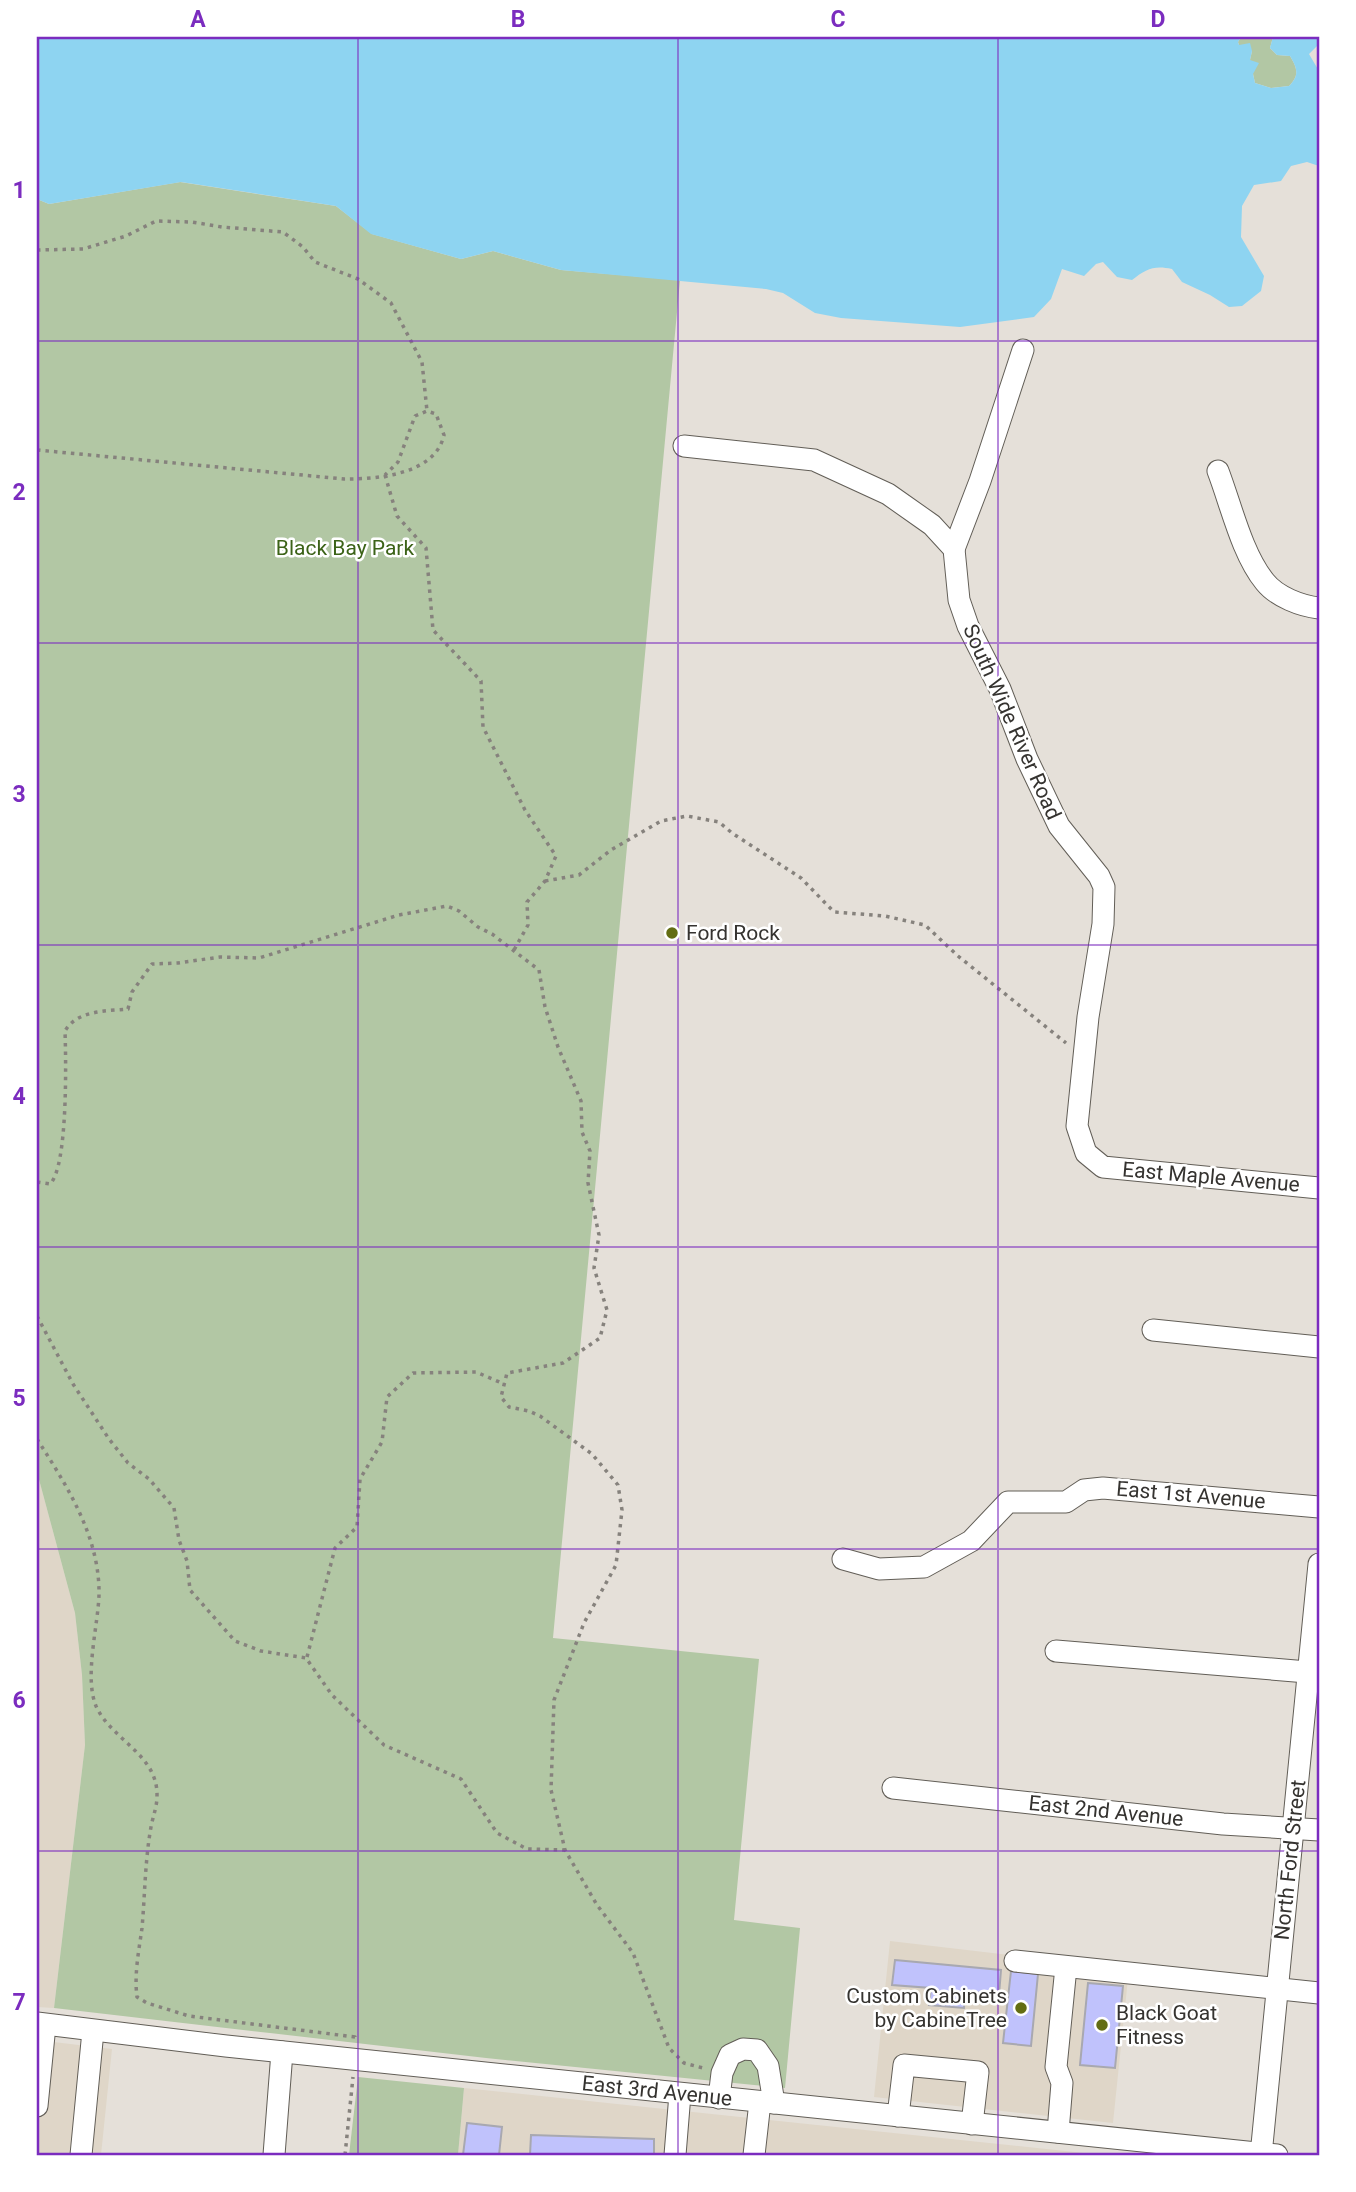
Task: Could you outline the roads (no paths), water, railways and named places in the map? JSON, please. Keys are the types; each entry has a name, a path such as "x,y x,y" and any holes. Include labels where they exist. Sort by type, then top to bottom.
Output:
{"street":[{"path":"684,446 814,460 888,495 932,525 954,549 980,481 1023,349"},
{"path":"1217,471 1251,560 1266,584 1284,597 1319,608"},
{"name":"South Wide River Road","path":"954,549 959,600 968,626 1000,688 1042,794 1059,826 1099,876 1104,887 1103,924 1077,1126 1086,1153 1103,1167"},
{"name":"East Maple Avenue","path":"1103,1167 1319,1188"},
{"path":"1153,1330 1319,1347"},
{"name":"East 1st Avenue","path":"843,1559 879,1569 924,1567 971,1541 1008,1502 1066,1502 1084,1490 1114,1488 1319,1507"},
{"name":"North Ford Street","path":"1267,2155 1278,1989 1313,1672 1319,1564"},
{"path":"1056,1651 1313,1672"},
{"name":"East 2nd Avenue","path":"893,1788 1223,1824 1319,1830"},
{"path":"1015,1961 1319,1993"},
{"path":"1058,2132 1062,2083 1056,2067 1066,1966"},
{"path":"37,2106 41,2024"},
{"name":"East 3rd Avenue","path":"41,2024 355,2060 1267,2155"},
{"path":"81,2155 93,2031"},
{"path":"719,2098 722,2073 730,2055 743,2049 757,2050 768,2066 767,2103 754,2155"},
{"path":"274,2155 282,2052"},
{"path":"898,2116 904,2065 978,2072 972,2124"},
{"path":"675,2155 680,2094"}],"water":[{"path":"37,37 1241,37 1239,45 1250,43 1250,60 1259,63 1253,74 1255,83 1271,88 1289,86 1296,71 1290,56 1277,55 1270,48 1273,37 1319,37 1319,44 1309,54 1319,71 1319,166 1307,162 1291,166 1281,181 1254,185 1242,206 1241,237 1264,276 1261,291 1242,306 1229,307 1182,282 1172,269 1150,269 1132,280 1117,277 1103,262 1096,264 1084,276 1062,269 1051,299 1034,317 960,327 841,318 815,313 783,293 766,289 561,270 493,251 461,259 371,234 336,206 181,182 49,204 37,199"}],"place":[{"name":"Ford Rock","path":"672,933"},
{"name":"Custom Cabinets by CabineTree","path":"1021,2008"},
{"name":"Black Goat Fitness","path":"1102,2025"}],"park label":[{"name":"Black Bay Park","path":"345,548"}]}
